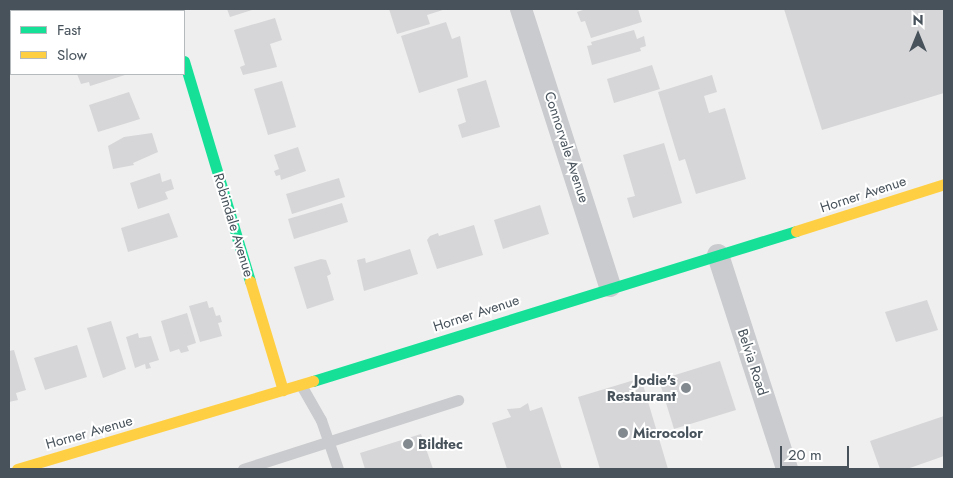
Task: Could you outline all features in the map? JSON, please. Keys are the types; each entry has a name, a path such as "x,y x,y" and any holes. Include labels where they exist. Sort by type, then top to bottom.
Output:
{"main road":[{"name":"Robindale Avenue","path":"185,64 283,390"},
{"name":"Horner Avenue","path":"21,469 301,385 610,286 718,255 944,184"}],"street":[{"name":"Connorvale Avenue","path":"522,9 610,286"},
{"name":"Belvia Road","path":"718,255 787,469"}],"lane":[{"path":"301,385 321,420 338,469"},
{"path":"243,469 458,400"}],"building":[{"path":"51,9 85,9 68,10"},
{"path":"227,9 255,9 230,17"},
{"path":"389,9 446,9 427,15 430,24 397,34"},
{"path":"586,9 638,9 642,22 591,38 585,21 581,22 577,12"},
{"path":"784,9 944,9 944,93 822,130"},
{"path":"275,18 282,40 270,44 277,67 243,75 240,67 245,65 234,30"},
{"path":"446,22 452,39 460,36 468,77 419,93 401,36"},
{"path":"634,30 637,39 644,36 646,46 640,48 641,51 592,65 587,46 592,45 591,42"},
{"path":"652,65 660,89 614,103 607,79"},
{"path":"77,75 125,75 90,86 89,82 81,84"},
{"path":"712,75 717,92 704,96 709,113 725,108 746,179 696,194 685,159 679,161 658,92"},
{"path":"486,80 500,127 462,138 458,125 466,122 457,89"},
{"path":"282,81 296,127 268,135 254,89"},
{"path":"129,92 140,119 98,132 89,105"},
{"path":"152,133 158,152 133,163 134,165 113,169 108,146 124,137"},
{"path":"664,143 682,203 633,218 627,198 635,196 623,155"},
{"path":"298,147 306,171 281,180 280,175 276,176 274,171 279,169 274,155"},
{"path":"160,173 162,182 171,179 174,189 165,192 168,199 138,209 130,183"},
{"path":"339,178 345,197 292,214 286,194"},
{"path":"342,203 348,222 294,239 288,219"},
{"path":"540,205 549,234 503,249 494,220"},
{"path":"169,213 178,237 128,252 121,228"},
{"path":"474,225 483,255 437,269 427,240 430,236 438,233 439,236"},
{"path":"410,249 418,274 364,291 357,260 365,258 366,263"},
{"path":"321,259 326,260 331,274 327,276 334,300 307,309 294,267"},
{"path":"927,300 938,330 896,342 885,312"},
{"path":"207,301 209,308 213,307 216,316 220,315 222,322 218,323 222,336 200,342 189,306"},
{"path":"187,313 196,343 187,346 189,351 181,353 179,349 170,352 161,321"},
{"path":"111,321 126,369 103,378 87,328"},
{"path":"138,333 139,338 151,336 159,360 149,363 151,368 146,369 145,364 135,368 126,337"},
{"path":"77,345 87,377 45,390 34,358"},
{"path":"14,350 26,390 16,393 18,400 9,402 9,351"},
{"path":"720,361 736,410 674,429 659,380"},
{"name":"Microcolor","path":"641,378 668,469 600,469 578,397"},
{"path":"528,403 530,411 542,407 562,469 507,469 492,423 511,417 507,409 520,408"},
{"path":"944,416 944,456 907,469 880,469 870,441"},
{"name":"Bildtec","path":"421,434 433,469 365,469 360,453"}],"traffic: fast":[{"path":"185,64 250,281"},
{"path":"313,381 796,231"}],"traffic: slow":[{"path":"796,231 944,184"},
{"path":"250,281 283,390"},
{"path":"17,469 313,381"}],"place":[{"name":"Jodie's Restaurant","path":"686,388"},
{"name":"Microcolor","path":"623,433"},
{"name":"Bildtec","path":"408,444"}]}
